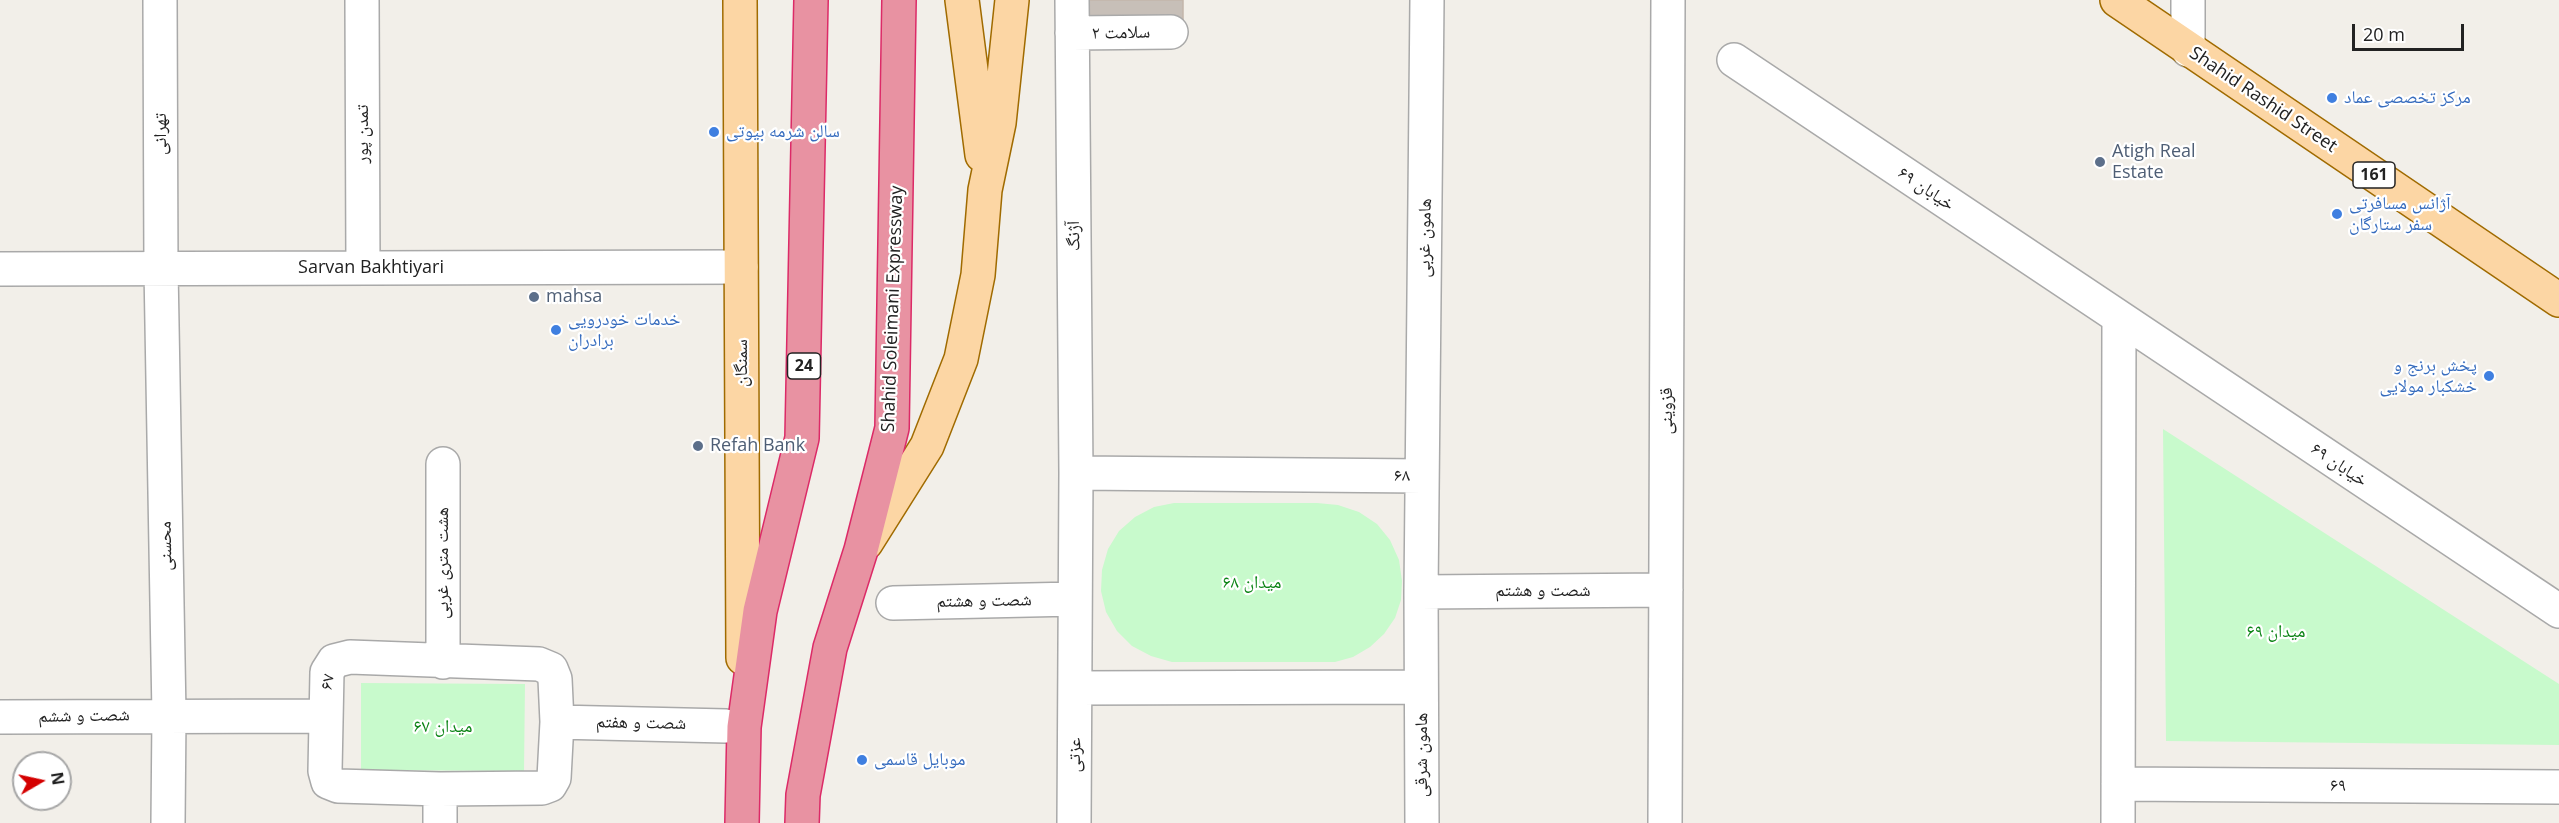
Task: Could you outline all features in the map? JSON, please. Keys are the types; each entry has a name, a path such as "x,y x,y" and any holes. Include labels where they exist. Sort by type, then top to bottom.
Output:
{"highway":[{"name":"24","path":"742,823 735,726 802,438 811,0"},
{"name":"Shahid Soleimani Expressway","path":"802,823 803,795 830,648 861,550 892,428 899,0"}],"main road":[{"name":"سمنگان","path":"735,726 741,267 740,0"},
{"path":"962,0 985,190"},
{"path":"861,550 927,446 961,359 978,275 985,190 999,123 1012,0"},
{"name":"Shahid Rashid Street","path":"2117,0 2559,300"}],"street":[{"name":"تهرانی","path":"160,0 161,269"},
{"name":"تمدن پور","path":"362,0 363,268"},
{"name":"آژنگ","path":"1072,0 1076,473"},
{"name":"هامون غربی","path":"1422,476 1427,0"},
{"name":"قزوینی","path":"1665,823 1668,0"},
{"path":"2188,0 2188,50"},
{"name":"سلامت ۲","path":"1072,33 1171,32"},
{"name":"خیابان ۶۹","path":"1734,60 2559,611"},
{"name":"Sarvan Bakhtiyari","path":"0,269 741,267"},
{"name":"محسنی","path":"161,269 169,715 168,823"},
{"path":"2118,318 2118,823"},
{"name":"هشت متری غربی","path":"442,662 443,464"},
{"name":"۶۸","path":"1076,473 1422,476 1421,687"},
{"path":"1076,473 1076,688 1421,687"},
{"name":"شصت و هشتم","path":"1421,592 1666,590"},
{"name":"شصت و هشتم","path":"893,603 1075,600"},
{"name":"۶۷","path":"350,657 442,662 539,664 551,669 555,679 557,722 554,778 550,785 542,788 440,789 338,786 328,782 325,771 327,672 334,661 350,657"},
{"name":"هامون شرقی","path":"1421,687 1422,823"},
{"name":"عزتی","path":"1074,823 1076,688"},
{"path":"169,715 325,716"},
{"name":"شصت و ششم","path":"0,717 169,715"},
{"name":"شصت و هفتم","path":"557,722 735,726"},
{"name":"۶۹","path":"2118,784 2559,787"},
{"path":"440,789 440,823"}],"green space":[{"name":"میدان ۶۹","path":"2163,429 2559,684 2559,745 2166,741"},
{"name":"میدان ۶۸","path":"1174,503 1317,503 1338,505 1359,512 1377,524 1390,540 1399,560 1402,581 1401,600 1395,618 1384,634 1370,647 1353,657 1335,662 1172,662 1151,656 1132,646 1117,631 1106,612 1101,591 1102,570 1108,549 1119,531 1135,517 1154,507"},
{"name":"میدان ۶۷","path":"361,683 525,684 524,771 361,770"}],"building":[{"path":"1086,0 1183,0 1183,26 1086,21"}],"place":[{"name":"مرکز تخصصی عماد","path":"2332,98"},
{"name":"سالن شرمه بیوتی","path":"714,132"},
{"name":"Atigh Real Estate","path":"2100,162"},
{"name":"آژانس مسافرتی سفر ستارگان","path":"2337,214"},
{"name":"mahsa","path":"534,297"},
{"name":"خدمات خودرویی برادران","path":"556,330"},
{"name":"پخش برنج و خشکبار مولایی","path":"2489,376"},
{"name":"Refah Bank","path":"698,446"},
{"name":"موبایل قاسمی","path":"862,760"}]}
